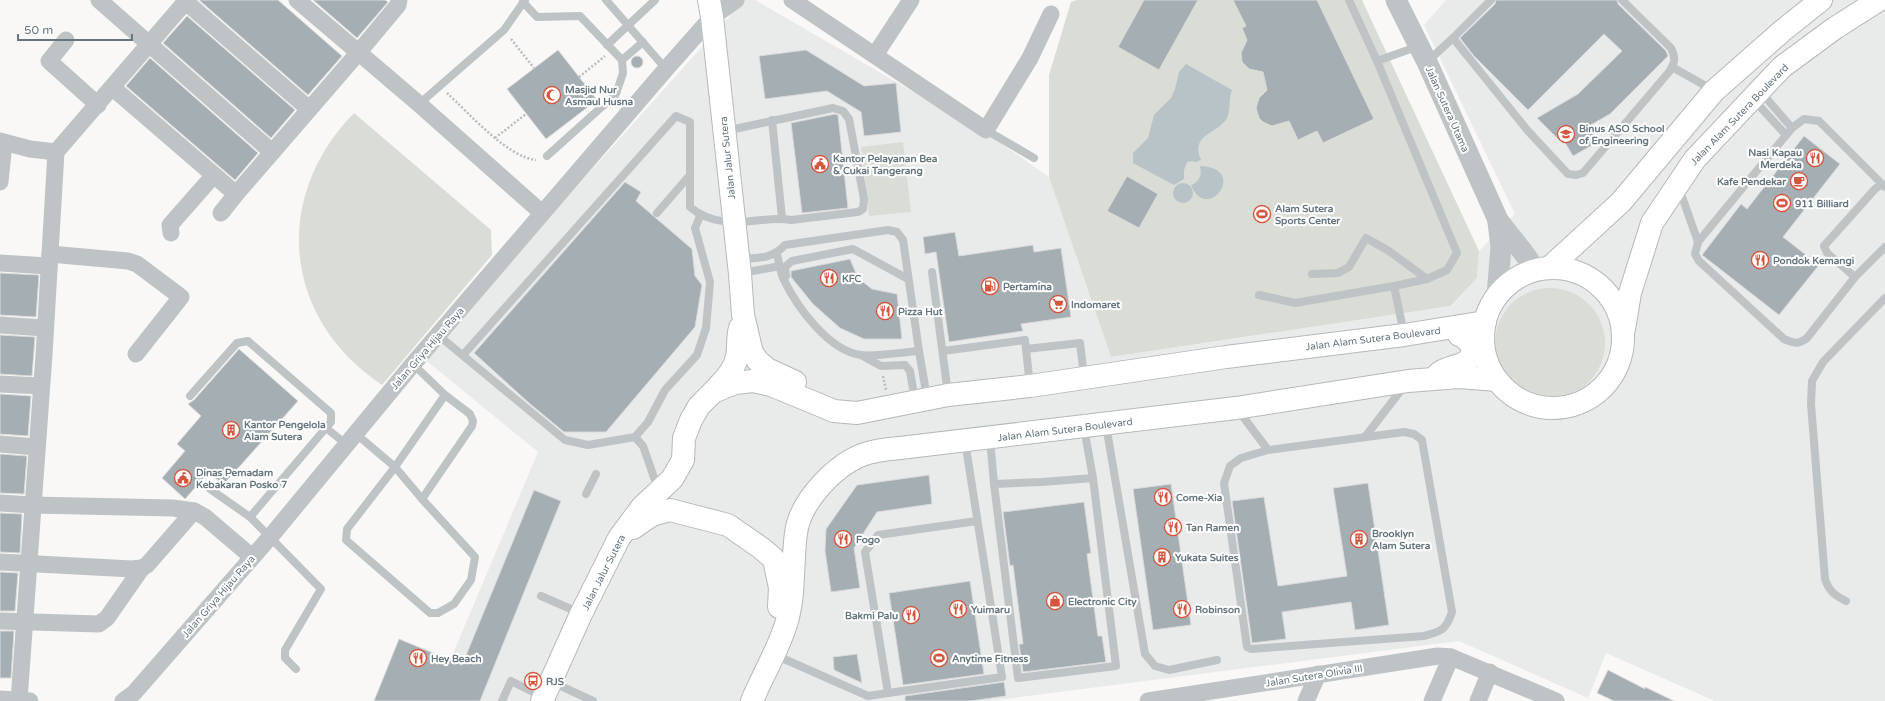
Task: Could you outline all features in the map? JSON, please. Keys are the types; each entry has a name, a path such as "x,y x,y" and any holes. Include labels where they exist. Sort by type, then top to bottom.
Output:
{"main road":[{"name":"Jalan Alam Sutera Boulevard","path":"1624,332 1630,293 1652,223 1695,159 1782,68 1835,28 1879,0"},
{"path":"1542,269 1571,270 1591,279 1607,293 1618,311 1624,332 1621,358 1609,381 1590,398 1566,407 1540,407 1516,398 1497,380 1484,352 1485,322 1490,308 1497,296 1514,280 1542,269 1621,202 1714,91 1811,5"},
{"name":"Jalan Jalur Sutera","path":"710,9 739,266 743,316 752,353 767,369 789,378 808,390 834,411"},
{"name":"Jalan Jalur Sutera","path":"545,693 581,614 619,538 642,507 672,479 683,460 684,438 691,420 699,406 733,369 737,356 738,336 743,316"},
{"name":"Jalan Alam Sutera Boulevard","path":"834,411 857,413 948,395 1030,386 1234,356 1404,335 1485,322"},
{"path":"1432,379 1443,370 1463,363 1469,359 1472,347 1470,341 1466,338 1436,330"},
{"name":"Jalan Alam Sutera Boulevard","path":"774,655 787,620 791,599 796,532 802,514 817,490 840,466 867,453 1236,408 1408,381 1459,377 1497,380"},
{"name":"Jalan Jalur Sutera","path":"713,392 735,383 753,381 771,385 834,411"},
{"path":"619,538 652,515 670,510 728,525 774,559 780,588 779,613 761,653 760,681"},
{"path":"752,701 760,681 774,655"}],"street":[{"path":"99,0 148,45 272,152"},
{"path":"297,0 419,104 542,213"},
{"path":"221,213 358,53 398,5 399,0"},
{"name":"Jalan Griya Hijau Raya","path":"123,701 134,693 271,536 413,364 666,69 710,9 736,0"},
{"path":"875,55 911,0"},
{"name":"Jalan Sutera Utama","path":"1396,0 1423,54 1498,220 1513,242 1542,269"},
{"path":"0,698 25,700 24,623 40,386 44,355 44,328 56,152 187,1 309,109"},
{"path":"794,1 986,130 1030,58 1051,14"},
{"path":"66,40 49,61 98,105"},
{"path":"113,88 236,194"},
{"path":"0,182 2,142 56,152"},
{"path":"171,233 170,225 214,175"},
{"name":"Jalan Sutera Utama","path":"1497,296 1501,247 1498,220"},
{"path":"0,263 49,260 128,262 137,264 181,297 136,354"},
{"path":"0,325 44,328"},
{"path":"0,384 40,386"},
{"path":"0,444 36,447"},
{"path":"0,503 173,508 194,511 205,517 252,557"},
{"path":"0,621 24,623 99,624 107,618 142,568 147,565 194,511"},
{"path":"0,562 132,569 142,568"},
{"name":"Jalan Sutera Olivia III","path":"1148,701 1176,699 1318,674 1438,656 1451,657"},
{"path":"1432,701 1451,657 1490,672 1556,701"},
{"path":"1478,701 1490,672"},
{"path":"1306,701 1318,674"}],"lane":[{"path":"606,0 666,69"},
{"path":"609,48 628,25 655,0"},
{"path":"1259,295 1295,303 1427,279 1447,270 1457,253 1377,61 1349,0"},
{"path":"1377,61 1423,54 1453,38 1491,0"},
{"path":"1453,38 1528,132 1568,174 1583,174 1672,67 1675,61 1675,55 1671,48 1622,0"},
{"path":"419,104 504,30 524,1 537,17 580,16 622,60 623,73 616,94 547,156"},
{"path":"622,60 643,42"},
{"path":"1672,67 1714,91"},
{"path":"1756,94 1792,128"},
{"path":"1756,94 1786,135"},
{"path":"463,355 676,116 690,122 690,207 700,216 734,223 782,218 791,220 858,212 864,207 864,199 849,119 843,111 833,108 724,131"},
{"path":"1855,277 1827,253 1824,246 1870,194 1883,185 1819,121 1804,119 1792,128 1698,242 1695,254 1699,261 1784,339 1793,343 1800,343 1807,338 1855,277 1885,247"},
{"path":"772,120 782,218"},
{"path":"986,130 1034,158"},
{"path":"657,213 690,176"},
{"path":"1677,184 1698,242"},
{"path":"438,335 565,440 588,445 635,437 648,422 665,390 697,355 706,328 710,282 695,228 700,216"},
{"path":"739,266 755,258 777,254 786,245 888,230 897,232 903,240 919,351 921,400"},
{"path":"1312,274 1338,273 1349,267 1366,238 1389,250 1427,279"},
{"path":"798,305 800,299 785,274 785,267 792,261 853,249 908,279"},
{"path":"777,254 784,279 798,305 814,326 849,352 861,355 881,366 905,366 910,371 921,400"},
{"path":"739,266 780,266"},
{"path":"932,272 939,298 943,323 943,351 948,395"},
{"path":"1394,286 1404,335"},
{"path":"1846,601 1835,596 1828,589 1825,579 1811,404 1812,381 1823,362 1885,298"},
{"path":"943,351 1025,340 1030,386"},
{"path":"190,396 237,343 248,341 331,413 331,422 250,517"},
{"path":"1026,349 1080,343 1084,378"},
{"path":"861,355 919,351"},
{"path":"413,364 445,394 470,414 473,421 472,426 422,499"},
{"path":"1365,437 1408,381"},
{"path":"326,428 350,439 396,467 422,499 475,557 471,580 454,604 438,613 430,613 346,540 347,529 396,467 445,394"},
{"path":"1236,408 1268,450"},
{"path":"1106,424 1145,654 1154,666 1169,670 1217,660"},
{"path":"990,438 994,484 1018,678 1116,666 1093,478 1084,427"},
{"path":"1404,432 1414,434 1422,440 1452,612 1448,626 1438,632 1424,636 1251,650 1247,646 1224,483 1230,466 1241,458 1268,450 1404,432"},
{"path":"635,437 642,446 659,492"},
{"path":"774,655 868,696 1002,677 965,440"},
{"path":"586,494 596,474"},
{"path":"994,484 1093,478"},
{"path":"210,489 250,517 271,536 321,589 285,650 285,658 296,669"},
{"path":"888,693 865,552 878,535 977,521"},
{"path":"542,596 581,614"},
{"path":"502,701 511,681 545,693 593,701"}],"path":[{"path":"504,30 534,68"},
{"path":"579,77 609,48"},
{"path":"440,86 495,138 515,153 528,159 537,160 547,156"},
{"path":"495,138 526,114"},
{"path":"881,366 889,406"}],"shaded area":[{"path":"744,0 755,0 998,141 1049,177 1111,357 1452,306 1477,278 1479,251 1515,214 1424,25 1446,0 1885,0 1885,701 1715,701 1606,653 1588,698 1459,641 989,701 433,701 538,452 423,358"},
{"name":"Alam Sutera Sports Center","path":"1077,0 1362,0 1479,251 1477,278 1451,306 1111,357 1049,177 1049,75 1071,2"},
{"path":"1186,64 1232,90 1227,118 1223,124 1202,139 1199,144 1201,160 1196,162 1187,162 1184,170 1184,179 1174,185 1133,163 1133,153 1148,138 1154,115 1171,98 1179,72"},
{"path":"354,113 491,230 492,255 382,385 349,358 324,327 308,292 300,256 300,219 309,182 327,146"},
{"path":"903,142 911,212 869,216 861,147"},
{"path":"1200,166 1215,169 1222,175 1223,183 1220,191 1214,197 1206,199 1198,196 1191,185 1194,184 1200,177"},
{"path":"1183,183 1190,186 1193,193 1190,200 1183,203 1176,200 1173,193 1176,186"},
{"path":"1550,288 1571,292 1581,297 1589,304 1596,312 1601,322 1605,343 1601,364 1596,374 1589,382 1581,389 1571,394 1550,398 1529,394 1519,389 1511,382 1504,374 1499,364 1495,343 1499,322 1504,312 1511,304 1519,297 1529,292"}],"building":[{"path":"199,0 278,0 342,56 308,95"},
{"path":"313,0 385,0 388,2 357,38"},
{"path":"1144,0 1198,0 1159,70 1118,47"},
{"path":"1233,0 1317,0 1374,119 1323,143 1317,131 1298,140 1289,121 1272,126 1263,122 1259,118 1256,108 1259,98 1267,90 1263,72 1249,69 1242,62 1241,53 1247,40 1242,28 1246,26"},
{"path":"1496,0 1617,0 1618,4 1666,51 1668,56 1610,114 1589,126 1598,142 1573,156 1561,136 1558,139 1537,118 1578,94 1622,51 1604,34 1528,110 1474,56 1460,38 1495,4"},
{"path":"187,16 295,110 271,138 163,43"},
{"name":"Masjid Nur Asmaul Husna","path":"558,50 597,100 546,139 507,89"},
{"path":"806,50 864,86 896,83 901,132 864,136 861,112 827,91 765,99 759,56"},
{"path":"635,56 639,56 643,62 639,68 635,68 631,64 631,60"},
{"path":"150,58 258,153 235,180 126,86"},
{"name":"Kantor Pelayanan Bea & Cukai Tangerang","path":"835,114 838,115 848,208 802,213 791,123"},
{"path":"1804,136 1840,164 1783,237 1819,265 1779,315 1702,255 1741,204 1747,209"},
{"path":"1127,176 1158,194 1139,228 1107,211"},
{"path":"625,182 641,192 636,201 692,249 695,276 702,285 695,327 606,432 564,432 529,403 474,353"},
{"name":"Pertamina","path":"955,232 959,256 1033,245 1034,252 1061,248 1071,317 1021,324 1023,331 949,342 936,252 925,254 923,237"},
{"path":"850,259 858,278 872,289 897,294 902,339 864,339 840,328 813,304 791,277 791,271"},
{"path":"0,273 39,275 36,317 0,315"},
{"path":"0,335 35,337 32,376 0,374"},
{"name":"Kantor Pengelola Alam Sutera","path":"239,349 298,401 223,485 209,472 185,499 162,478 185,451 177,444 201,416 188,404 194,400"},
{"path":"0,394 31,396 28,436 0,434"},
{"path":"0,454 27,456 24,494 0,493"},
{"name":"Fogo","path":"929,475 932,504 877,512 854,548 860,588 831,592 825,551 826,529 857,485"},
{"name":"Brooklyn Alam Sutera","path":"1368,483 1389,625 1355,630 1351,602 1282,612 1286,639 1252,643 1232,501 1264,497 1278,586 1347,576 1333,488"},
{"name":"Yukata Suites","path":"1171,484 1191,625 1153,630 1133,489"},
{"path":"534,490 561,501 480,701 374,701 399,639 462,665"},
{"name":"Electronic City","path":"1084,502 1091,553 1087,554 1098,636 1102,636 1106,662 1023,672 1019,644 1023,644 1013,565 1010,566 1003,512"},
{"path":"0,513 22,514 20,553 0,552"},
{"path":"0,572 18,573 15,611 0,611"},
{"path":"970,581 984,674 903,685 889,593"},
{"path":"0,631 14,631 11,678 0,678"},
{"path":"857,654 862,683 834,670 833,657"},
{"path":"1608,670 1645,689 1645,687 1674,701 1614,701 1597,693"},
{"path":"1004,682 1006,696 970,701 905,701 905,696"}],"place":[{"name":"Masjid Nur Asmaul Husna","path":"552,95"},
{"name":"Binus ASO School of Engineering","path":"1566,134"},
{"name":"Nasi Kapau Merdeka","path":"1815,158"},
{"name":"Kantor Pelayanan Bea & Cukai Tangerang","path":"820,164"},
{"name":"Kafe Pendekar","path":"1799,181"},
{"name":"911 Billiard","path":"1782,203"},
{"name":"Alam Sutera Sports Center","path":"1262,214"},
{"name":"Pondok Kemangi","path":"1760,260"},
{"name":"KFC","path":"829,278"},
{"name":"Pertamina","path":"990,286"},
{"name":"Indomaret","path":"1058,304"},
{"name":"Pizza Hut","path":"885,311"},
{"name":"Kantor Pengelola Alam Sutera","path":"231,430"},
{"name":"Dinas Pemadam Kebakaran Posko 7","path":"183,478"},
{"name":"Come-Xia","path":"1163,497"},
{"name":"Tan Ramen","path":"1173,527"},
{"name":"Fogo","path":"843,539"},
{"name":"Brooklyn Alam Sutera","path":"1359,539"},
{"name":"Yukata Suites","path":"1162,557"},
{"name":"Electronic City","path":"1055,601"},
{"name":"Yuimaru","path":"958,609"},
{"name":"Robinson","path":"1182,609"},
{"name":"Bakmi Palu","path":"911,615"},
{"name":"Hey Beach","path":"418,658"},
{"name":"Anytime Fitness","path":"939,658"},
{"name":"RJS","path":"533,681"}]}
